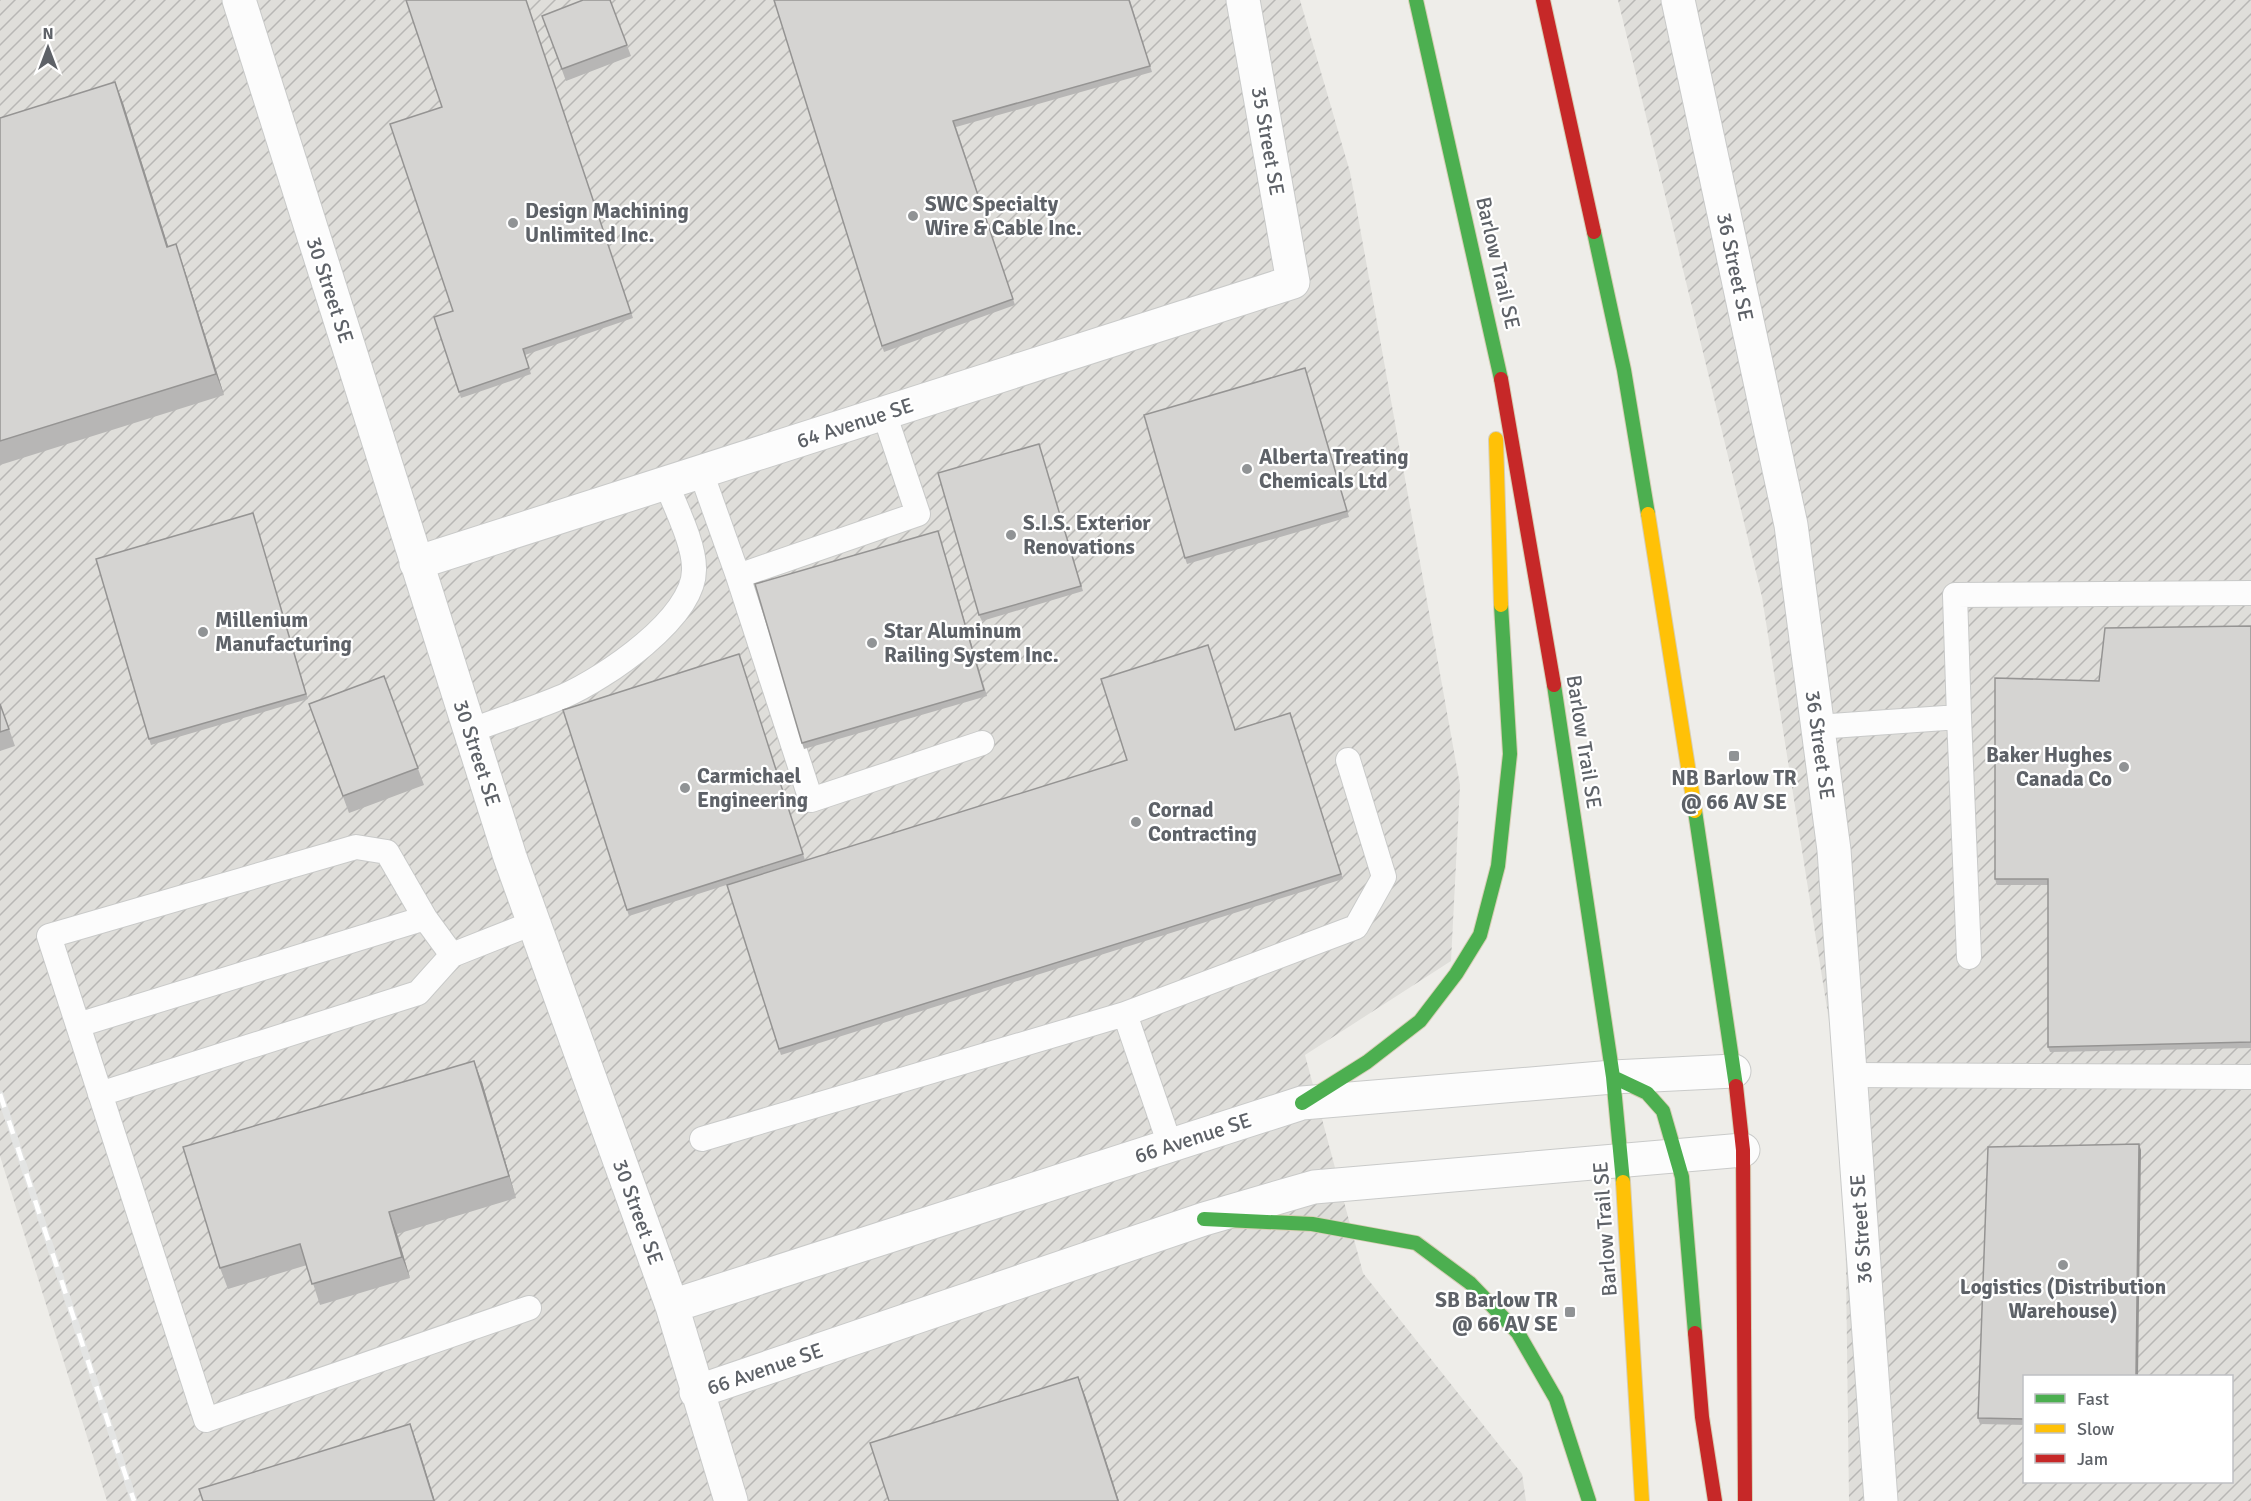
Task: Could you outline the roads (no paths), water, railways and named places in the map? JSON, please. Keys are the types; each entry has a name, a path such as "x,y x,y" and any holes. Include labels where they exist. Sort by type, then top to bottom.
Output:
{"main road":[{"name":"Barlow Trail SE","path":"1416,0 1494,338 1553,679 1613,1077 1622,1160 1642,1501"},
{"path":"1543,0 1626,382 1684,733 1734,1071 1743,1150 1745,1501"},
{"path":"1302,1103 1367,1062 1420,1021 1456,974 1480,935 1498,866 1510,754 1497,545 1494,338"},
{"path":"1613,1077 1647,1093 1663,1111 1682,1177 1702,1417 1715,1501"},
{"path":"1204,1219 1312,1224 1416,1244 1425,1250 1470,1283 1518,1333 1556,1399 1589,1501"}],"street":[{"name":"30 Street SE","path":"239,0 470,731 533,923 672,1306 696,1392 731,1501"},
{"name":"35 Street SE","path":"1243,0 1293,282"},
{"name":"36 Street SE","path":"1678,0 1791,525 1834,850 1881,1501"},
{"name":"64 Avenue SE","path":"416,562 1293,282"},
{"name":"66 Avenue SE","path":"672,1306 1302,1103 1613,1077 1734,1071"},
{"name":"66 Avenue SE","path":"696,1392 1204,1219 1314,1187 1743,1150"}],"lane":[{"path":"738,576 918,514 884,413"},
{"path":"701,472 738,576 811,800 982,743"},
{"path":"470,731 566,695 599,676 652,637 675,613 692,586 694,568 666,483"},
{"path":"1969,957 1955,595 2251,593"},
{"path":"1817,727 1959,717"},
{"path":"702,1139 1125,1014 1356,927 1384,877 1348,760"},
{"path":"452,955 425,918 387,852 356,847 49,936 206,1420 529,1308"},
{"path":"78,1025 425,918"},
{"path":"100,1094 418,993 452,955 533,923"},
{"path":"1125,1014 1170,1145"},
{"path":"1850,1075 2251,1077"}],"railway":[{"path":"0,1094 134,1501"}],"place":[{"name":"SWC Specialty Wire & Cable Inc.","path":"913,216"},
{"name":"Design Machining Unlimited Inc.","path":"513,223"},
{"name":"Alberta Treating Chemicals Ltd","path":"1247,469"},
{"name":"S.I.S. Exterior Renovations","path":"1011,535"},
{"name":"Millenium Manufacturing","path":"203,632"},
{"name":"Star Aluminum Railing System Inc.","path":"872,643"},
{"name":"NB Barlow TR @ 66 AV SE","path":"1734,756"},
{"name":"Baker Hughes Canada Co","path":"2124,767"},
{"name":"Carmichael Engineering","path":"685,788"},
{"name":"Cornad Contracting","path":"1136,822"},
{"name":"Logistics (Distribution Warehouse)","path":"2063,1265"},
{"name":"SB Barlow TR @ 66 AV SE","path":"1570,1312"}]}
